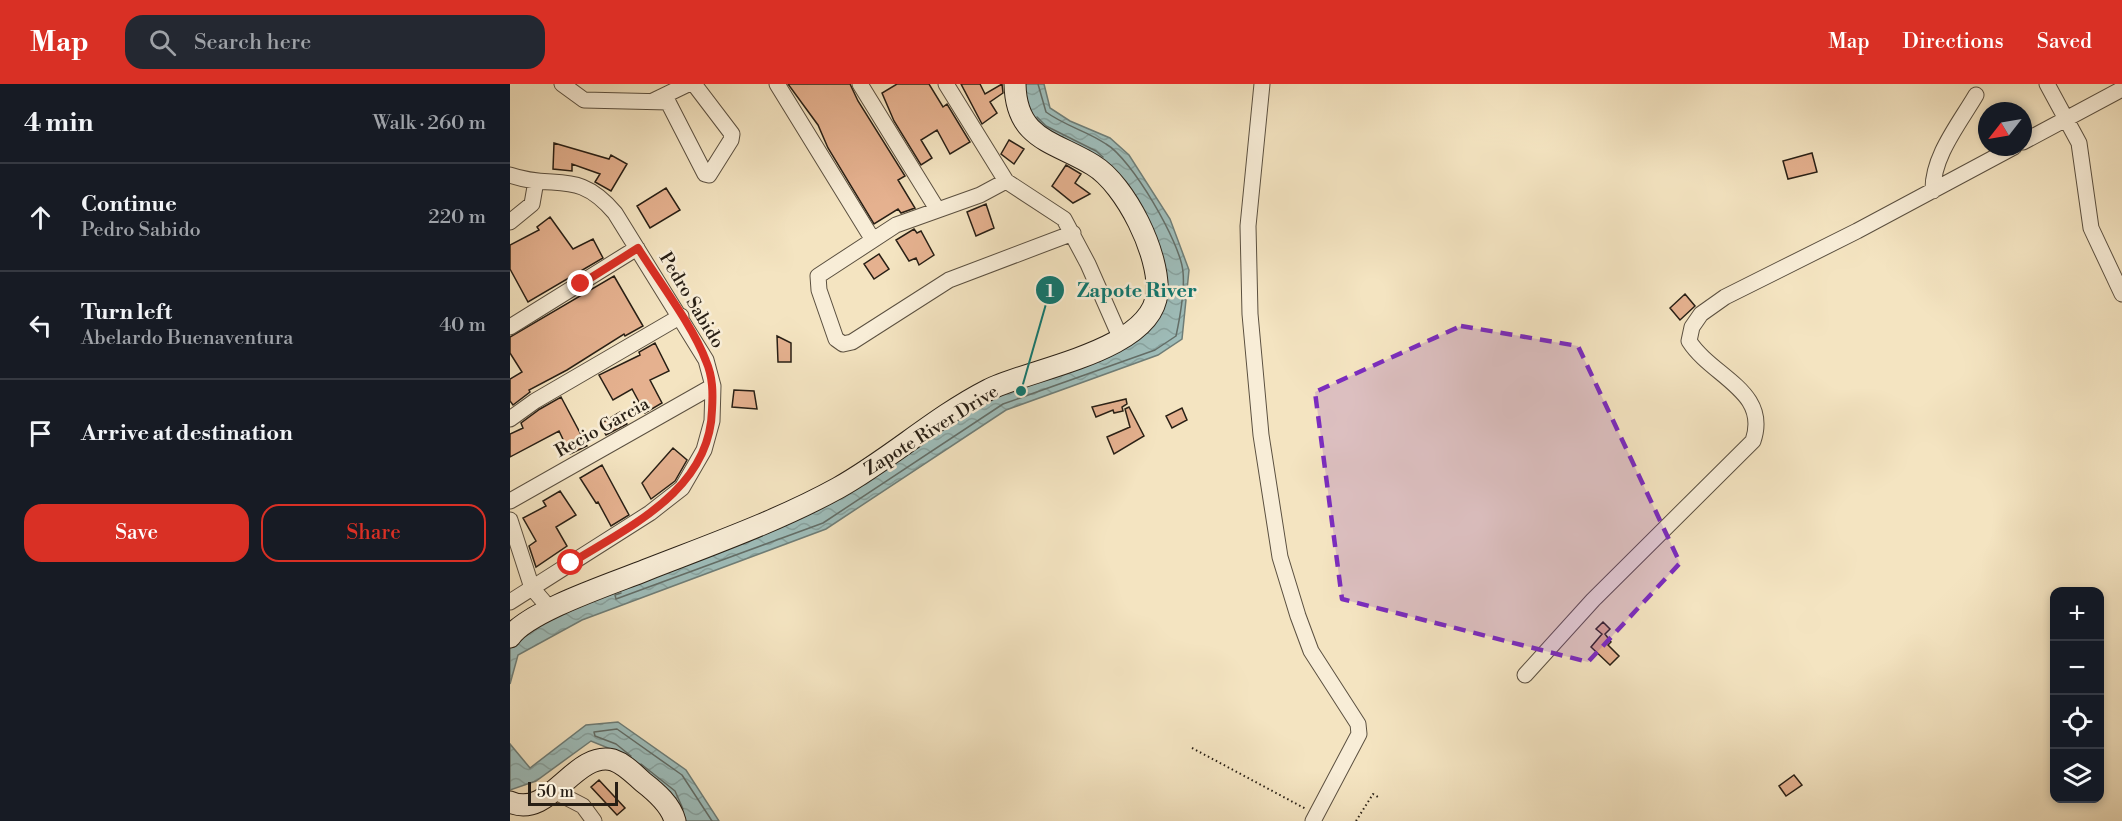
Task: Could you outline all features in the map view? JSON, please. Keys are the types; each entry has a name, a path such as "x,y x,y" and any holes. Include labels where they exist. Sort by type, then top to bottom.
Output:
{"main road":[{"name":"Zapote River Drive","path":"510,637 522,624 550,610 728,538 820,497 871,469 989,390 1121,339 1140,326 1154,308 1158,283 1155,261 1140,227 1112,181 1094,166 1045,141 1024,123 1018,110 1015,84"},
{"path":"512,807 529,804 554,791 591,764 612,760 622,765 650,788 672,811 675,821"}],"street":[{"path":"561,84 584,100 653,101 671,104 707,175 732,136 694,84"},
{"path":"653,101 688,84"},
{"path":"777,84 873,240"},
{"path":"860,84 937,209"},
{"path":"946,84 1006,181 1050,207 1064,219 1073,233 1121,339"},
{"path":"1262,84 1256,164 1248,226 1250,314 1265,457 1280,557 1298,616 1311,651 1358,724 1359,734 1315,818"},
{"path":"2047,84 2079,143 2091,228 2122,294"},
{"path":"2032,137 2122,89"},
{"path":"1933,191 1933,176 1940,159 1976,95"},
{"path":"1525,675 1593,600 1753,441 1758,426 1756,410 1745,394 1696,353 1689,341 1692,327 1701,314 1725,297 1997,156"},
{"name":"Pedro Sabido","path":"510,175 536,181 582,185 602,197 681,316 706,360 713,386 712,421 704,450 682,488 650,513 510,602"},
{"path":"510,222 532,204 536,181"},
{"path":"1006,181 980,195 896,225 818,276 819,290 831,329 843,344 863,336 949,280 1073,233"},
{"path":"510,327 638,248"},
{"path":"510,419 535,401 681,316"},
{"name":"Recio Garcia","path":"510,501 713,386"},
{"path":"510,520 532,588 550,610"},
{"path":"554,791 583,806 594,821"}],"path":[{"path":"1192,748 1315,818"},
{"path":"1356,821 1373,794 1378,797"}],"highlighted area":[{"path":"1461,326 1578,346 1680,563 1588,662 1342,599 1315,392"}],"water":[{"path":"1019,84 1044,84 1050,108 1070,121 1110,138 1129,155 1170,219 1189,270 1182,339 1158,355 1006,410 826,529 582,620 518,655 510,684 510,645 519,633 811,506 949,417 1126,342 1158,275 1122,190 1042,131 1021,109"},
{"path":"618,722 686,770 719,821 682,821 613,750 591,741 536,781 510,790 510,744 530,768 586,725"}],"building":[{"path":"788,84 850,84 858,101 905,176 898,180 915,208 901,213 898,209 874,224 828,148 818,125"},
{"path":"897,84 929,84 943,107 947,104 970,142 950,154 937,130 921,140 932,158 921,165 894,121 882,93"},
{"path":"961,84 980,84 985,94 1002,84 1003,93 990,102 997,113 982,124"},
{"path":"1009,140 1024,149 1014,164 1001,154"},
{"path":"554,143 609,159 611,155 627,164 611,191 595,182 600,174 572,164 572,171 553,169"},
{"path":"1812,153 1817,172 1788,179 1783,161"},
{"path":"1066,165 1081,174 1075,183 1090,194 1073,203 1052,186"},
{"path":"666,188 680,210 650,228 637,206"},
{"path":"986,204 994,228 976,236 967,212"},
{"path":"550,217 573,249 593,239 603,258 528,302 510,269 510,245 539,230 537,227"},
{"path":"914,229 917,233 921,231 934,255 919,265 916,258 909,261 896,240"},
{"path":"879,254 889,269 874,279 864,264"},
{"path":"614,276 643,326 625,336 624,334 567,370 529,390 530,392 513,405 510,401 510,379 522,372 510,353 510,337"},
{"path":"1685,294 1695,306 1680,320 1670,308"},
{"path":"777,336 791,343 791,362 778,362"},
{"path":"655,343 669,371 650,380 662,403 645,413 632,389 613,400 599,375 640,355 639,352"},
{"path":"734,390 754,391 757,409 732,407"},
{"path":"561,397 587,446 570,454 559,431 510,457 510,434 523,428 521,423"},
{"path":"1126,399 1127,404 1122,407 1123,411 1114,413 1113,410 1096,417 1092,407"},
{"path":"1129,407 1144,436 1114,454 1107,437 1130,427 1125,409"},
{"path":"1182,408 1187,420 1172,428 1166,416"},
{"path":"620,412 627,424 606,435 600,424"},
{"path":"673,448 687,460 675,481 651,499 642,483"},
{"path":"602,465 629,515 611,526 598,502 596,503 580,478"},
{"path":"560,491 576,515 556,527 567,546 536,567 529,546 536,541 523,518 546,506 543,501"},
{"path":"1603,622 1610,629 1605,634 1611,642 1608,645 1619,656 1610,665 1591,647 1602,634 1596,629"},
{"path":"1794,775 1802,785 1786,796 1779,786"},
{"path":"599,780 625,808 617,815 591,787"}],"place":[{"name":"Zapote River","path":"1021,391"}],"route":[{"path":"571,563 650,513 682,488 704,450 712,421 713,386 706,360 638,248 581,284"}]}
